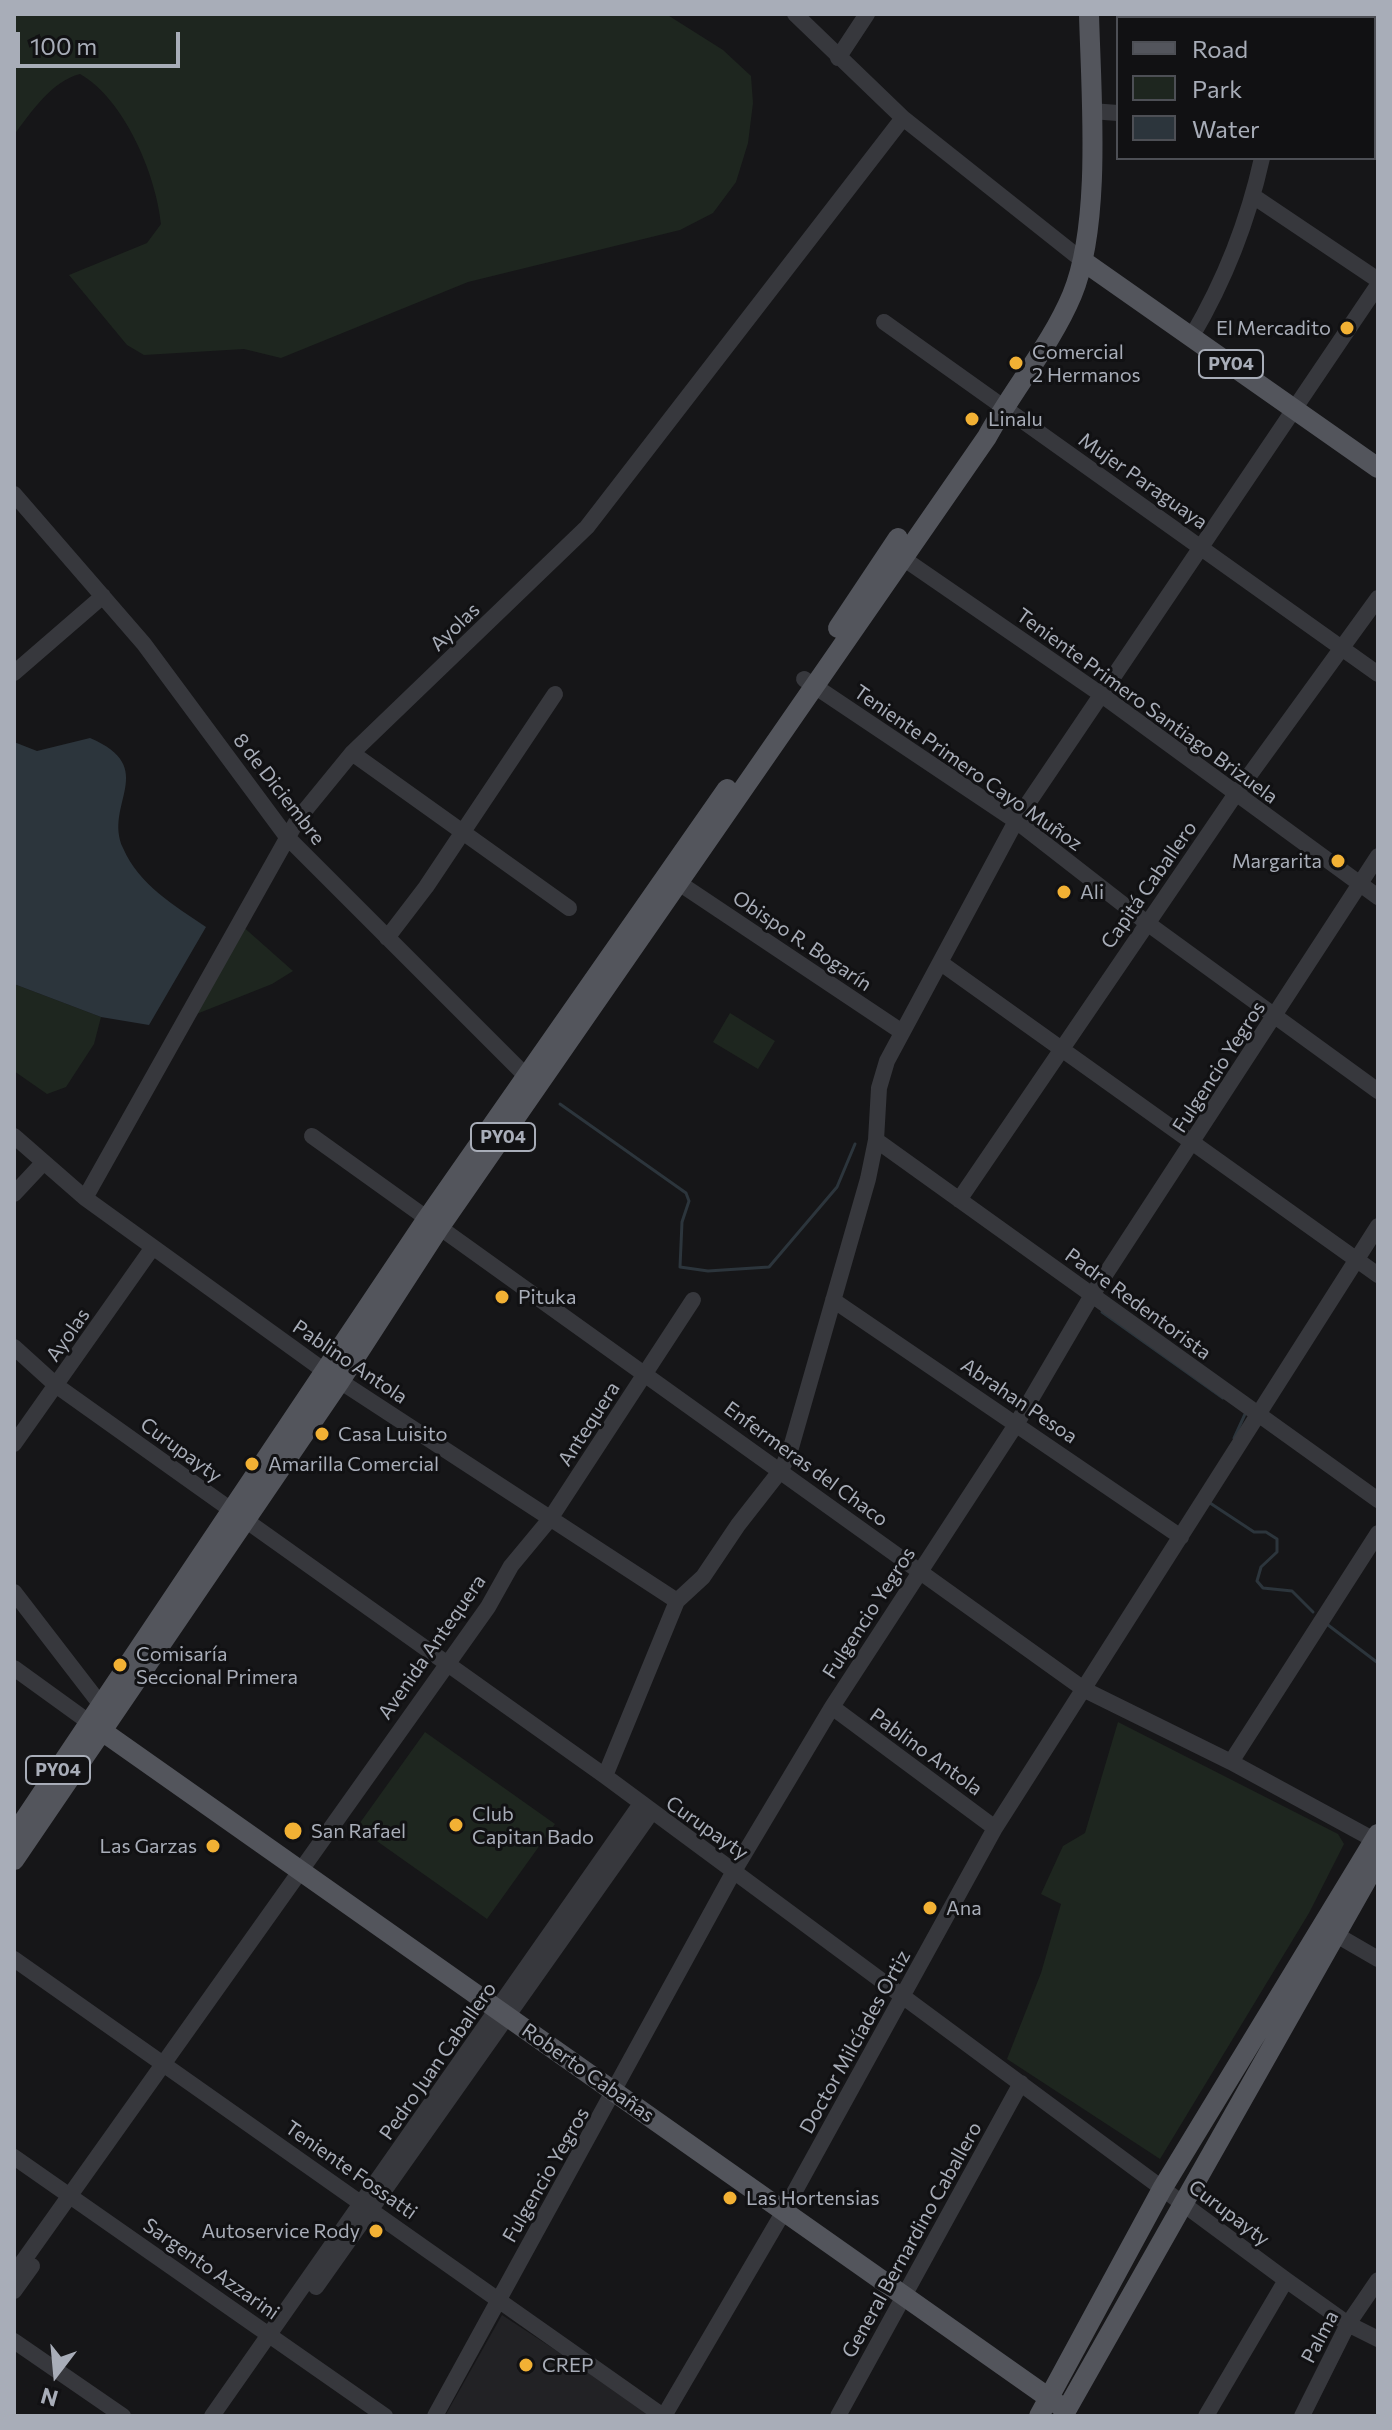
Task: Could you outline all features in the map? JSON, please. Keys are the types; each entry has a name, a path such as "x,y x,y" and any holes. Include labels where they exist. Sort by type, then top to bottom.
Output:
{"main road":[{"path":"1083,261 1089,224 1089,14"},
{"name":"PY04","path":"532,1082 679,883 896,553 981,432 1000,413 1062,316 1083,261 1378,468"},
{"name":"PY04","path":"14,1835 95,1727 432,1224 809,683"},
{"name":"PY04","path":"14,1860 95,1727 101,1705 239,1516"},
{"name":"Roberto Cabañas","path":"95,1727 904,2296 1058,2411"},
{"path":"1058,2411 1183,2203 1377,1844"},
{"path":"1058,2411 1162,2189 1329,1931"}],"street":[{"path":"795,14 903,118 1083,261"},
{"path":"838,58 867,14"},
{"path":"1305,14 1316,16"},
{"path":"1091,111 1116,113"},
{"name":"Ayolas","path":"85,1198 287,837 352,753 587,527 903,118"},
{"path":"1192,336 1220,285 1253,196 1262,160"},
{"path":"605,1776 677,1601 703,1577 781,1470 790,1451 876,1140 879,1088 902,1032 1016,821 1099,693 1202,547 1378,283 1253,196"},
{"name":"Mujer Paraguaya","path":"884,322 1000,413 1202,547 1378,674"},
{"name":"8 de Diciembre","path":"14,494 144,644 287,837 532,1082"},
{"name":"Teniente Primero Santiago Brizuela","path":"896,553 1099,693 1378,897"},
{"path":"14,673 103,596"},
{"name":"Capitá Caballero","path":"959,1200 1235,795 1378,598"},
{"name":"Teniente Primero Cayo Muñoz","path":"809,683 1016,821 1147,923 1378,1091"},
{"path":"387,938 426,887 555,694"},
{"path":"352,753 569,908"},
{"name":"Fulgencio Yegros","path":"435,2416 616,2092 734,1871 832,1707 1017,1423 1092,1295 1378,856"},
{"name":"Obispo R. Bogarín","path":"679,883 902,1032"},
{"path":"941,963 1378,1275"},
{"name":"Pablino Antola","path":"14,1136 85,1198 333,1376 677,1601"},
{"name":"Enfermeras del Chaco","path":"312,1136 1085,1690 1231,1762 1377,1844"},
{"name":"Padre Redentorista","path":"876,1140 1256,1416 1378,1500"},
{"path":"14,1194 43,1163"},
{"name":"Doctor Milcíades Ortiz","path":"664,2416 784,2211 995,1828 1378,1226"},
{"name":"Ayolas","path":"14,1444 153,1247"},
{"name":"Antequera","path":"511,1566 550,1519 693,1300"},
{"name":"Abrahan Pesoa","path":"833,1300 1181,1537"},
{"name":"Curupayty","path":"14,1347 57,1386 605,1776 645,1809 734,1871 902,1999 1021,2083 1286,2280 1348,2324 1378,2339"},
{"path":"1231,1762 1378,1533"},
{"name":"Avenida Antequera","path":"14,2291 166,2065 450,1665 484,1623 511,1566"},
{"path":"14,1592 101,1705"},
{"path":"14,1668 95,1727"},
{"name":"Pablino Antola","path":"832,1707 995,1828"},
{"name":"Pedro Juan Caballero","path":"212,2416 368,2206 645,1809"},
{"path":"1329,1931 1378,1959"},
{"name":"Teniente Fossatti","path":"14,1959 664,2416"},
{"name":"General Bernardino Caballero","path":"838,2416 1021,2083"},
{"name":"Sargento Azzarini","path":"14,2157 385,2416"},
{"name":"Avenida Antequera","path":"14,2274 74,2198"},
{"path":"1206,2416 1286,2280"},
{"name":"Palma","path":"1302,2416 1348,2324 1378,2280"},
{"name":"Pedro Juan Caballero","path":"225,2416 273,2337"},
{"path":"14,2341 123,2416"}],"shaded area":[{"name":"CREP","path":"502,2315 656,2416 445,2416"}],"green space":[{"path":"14,14 666,14 723,50 751,76 753,103 748,143 736,182 713,213 680,230 468,282 281,358 244,349 144,355 127,345 69,275 147,243 161,224 145,161 124,119 111,101 80,74 51,90 14,135"},
{"path":"240,924 293,971 272,984 189,1017"},
{"path":"14,984 101,1017 94,1044 66,1087 47,1094 14,1071"},
{"path":"730,1013 775,1041 758,1069 713,1042"},
{"path":"1118,1722 1338,1834 1344,1844 1309,1913 1160,2159 1007,2059 1041,1973 1061,1904 1041,1894 1063,1846 1085,1833"},
{"name":"Club Capitan Bado","path":"425,1732 555,1824 487,1919 357,1827"}],"water":[{"path":"90,738 111,750 122,762 126,774 119,832 130,861 159,894 206,927 149,1025 101,1017 14,984 14,742 37,751"}],"waterway":[{"path":"560,1104 686,1193 689,1201 682,1222 680,1267 708,1271 769,1267 837,1187 855,1144"},
{"path":"1102,1312 1223,1398"},
{"path":"1234,1438 1245,1414"},
{"path":"1210,1503 1254,1532 1266,1532 1277,1539 1277,1552 1261,1567 1257,1581 1263,1588 1292,1591 1313,1612"},
{"path":"1328,1625 1378,1663"}],"place":[{"name":"El Mercadito","path":"1347,328"},
{"name":"Comercial 2 Hermanos","path":"1016,363"},
{"name":"Linalu","path":"972,419"},
{"name":"Margarita","path":"1338,861"},
{"name":"Ali","path":"1064,892"},
{"name":"Pituka","path":"502,1297"},
{"name":"Casa Luisito","path":"322,1434"},
{"name":"Amarilla Comercial","path":"252,1464"},
{"name":"Comisaría Seccional Primera","path":"120,1665"},
{"name":"Club Capitan Bado","path":"456,1825"},
{"name":"San Rafael","path":"293,1831"},
{"name":"Las Garzas","path":"213,1846"},
{"name":"Ana","path":"930,1908"},
{"name":"Las Hortensias","path":"730,2198"},
{"name":"Autoservice Rody","path":"376,2231"},
{"name":"CREP","path":"526,2365"}]}
